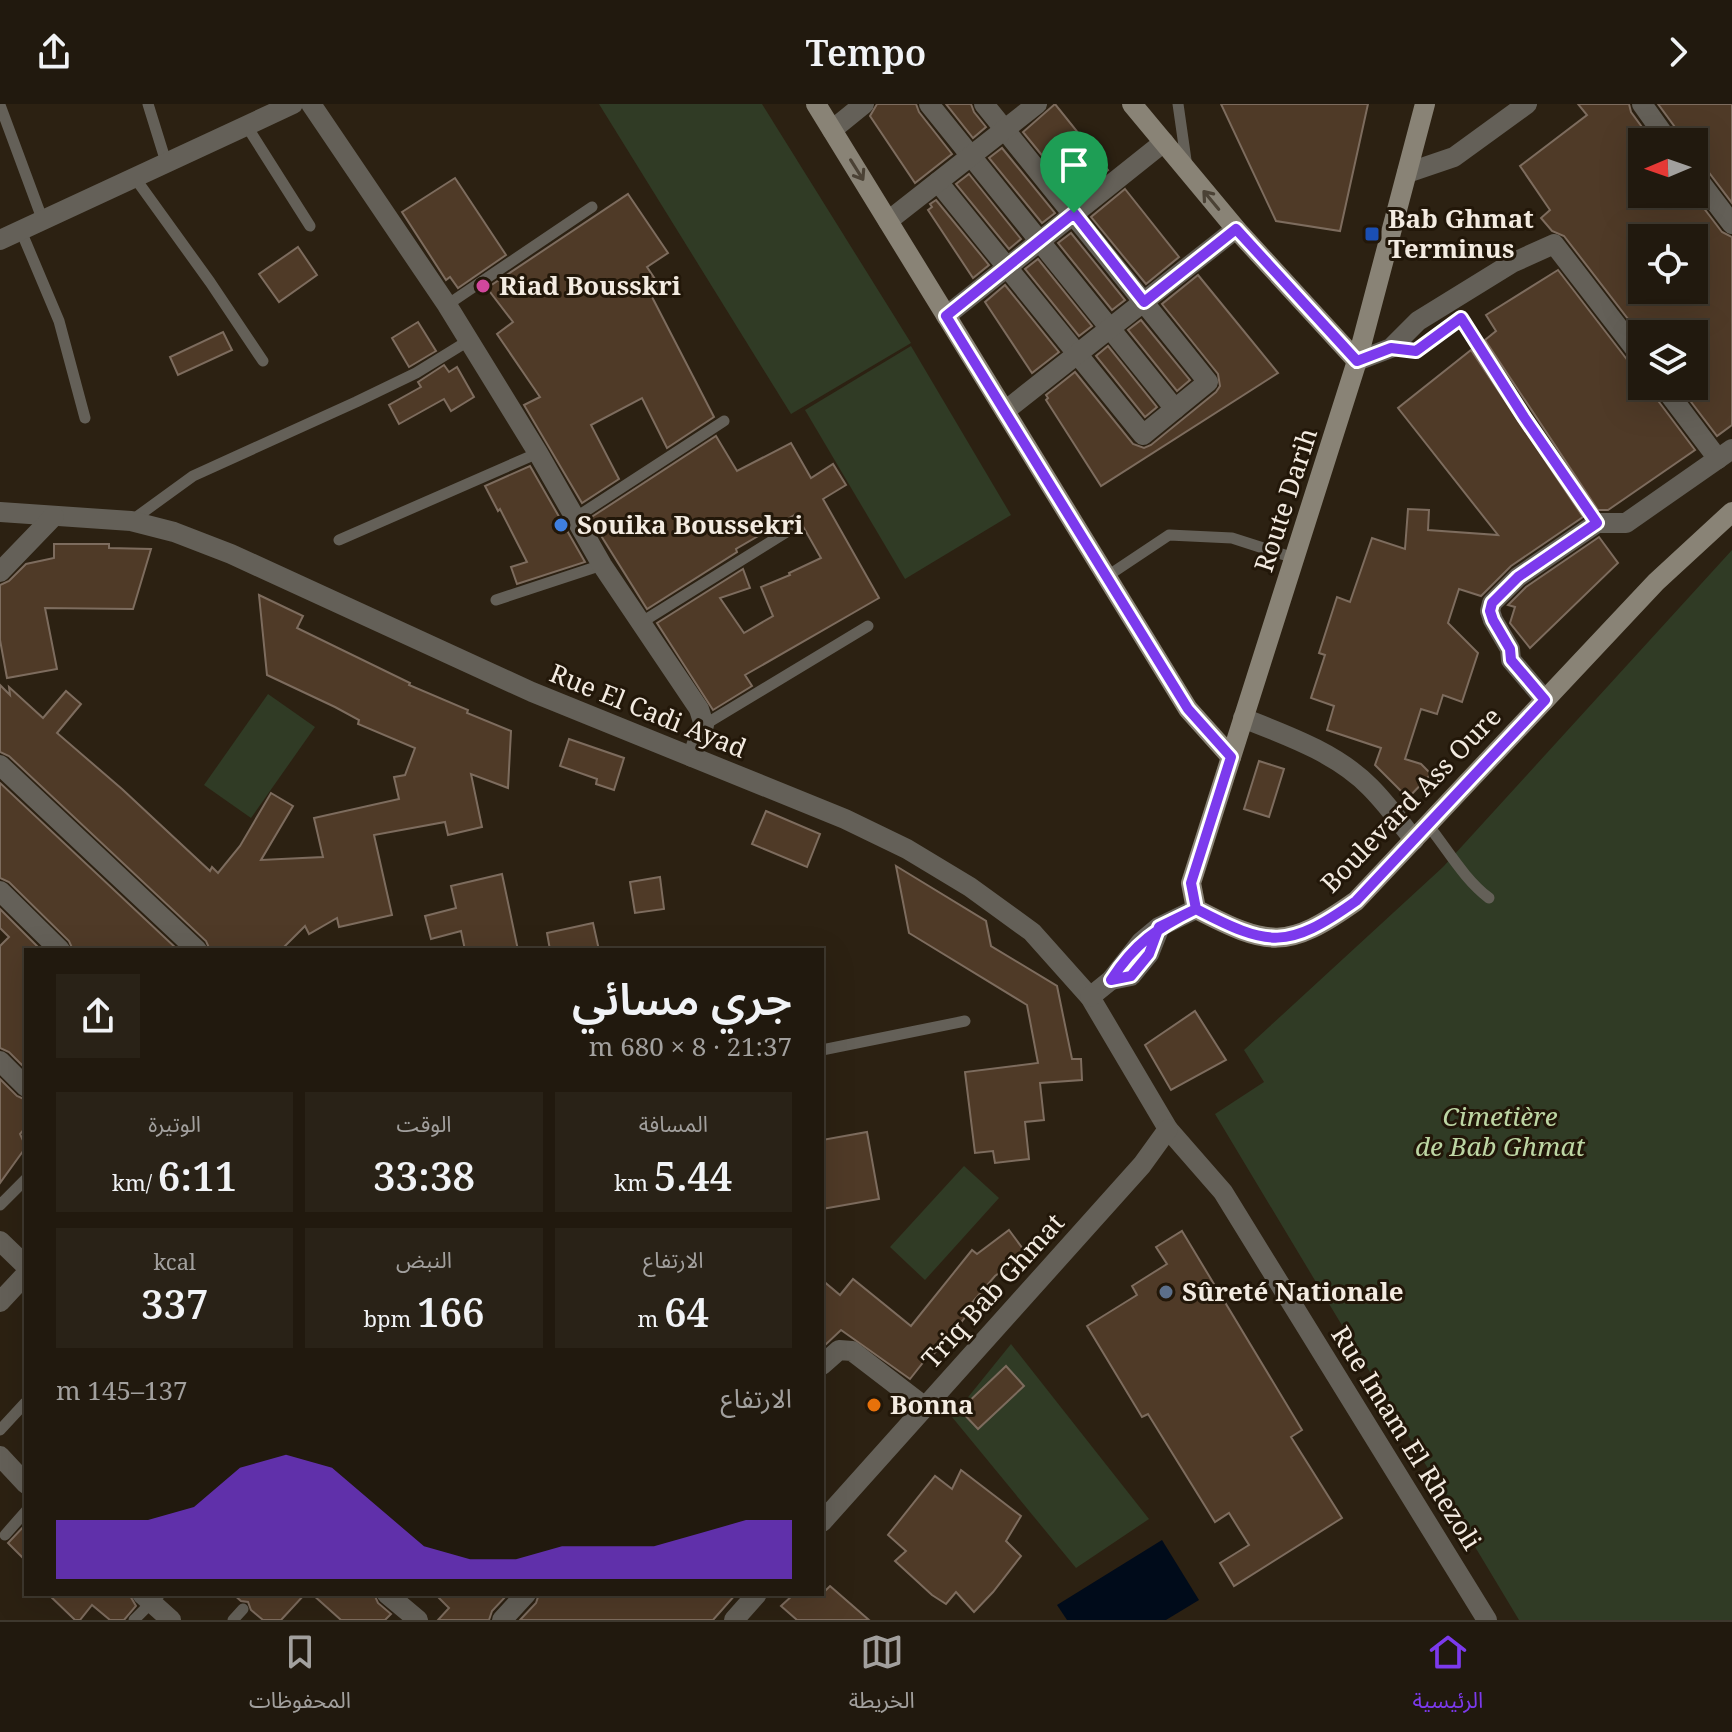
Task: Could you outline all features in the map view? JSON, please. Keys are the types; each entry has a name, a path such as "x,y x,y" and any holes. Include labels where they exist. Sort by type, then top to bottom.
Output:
{"street":[{"path":"311,104 447,305 602,565 699,709 704,725 692,757"},
{"path":"816,104 1188,709 1231,757"},
{"path":"832,130 864,104"},
{"path":"929,104 1175,409"},
{"path":"938,182 1143,435 1208,382 984,104"},
{"path":"888,221 1037,104"},
{"path":"1132,104 1236,229 1357,361 1391,348 1418,321 1512,263 1554,244 1628,340"},
{"name":"Route Darih","path":"1196,909 1191,883 1357,361 1425,104"},
{"path":"1407,173 1454,157 1527,104"},
{"path":"1642,104 1659,128"},
{"path":"0,240 283,106"},
{"path":"946,316 1164,142"},
{"path":"1708,192 1732,224"},
{"path":"1005,411 1236,229"},
{"path":"1545,700 1511,660 1510,649 1493,620 1490,611 1492,603 1518,577 1597,523 1626,523 1725,454 1676,400"},
{"name":"Rue El Cadi Ayad","path":"0,512 131,521 174,532 231,554 532,692 845,819 920,857 970,887 1032,932 1090,997 1168,1129"},
{"name":"Boulevard Ass Oure","path":"1196,909 1240,932 1265,939 1291,938 1323,924 1356,901 1656,582 1732,512"},
{"path":"0,572 54,516"},
{"path":"1243,718 1289,737 1349,771 1421,833"},
{"path":"0,765 195,948"},
{"path":"0,891 58,948"},
{"path":"1090,997 1111,980 1131,976 1149,954 1159,927 1196,909"},
{"path":"0,1061 24,1085"},
{"name":"Triq Bab Ghmat","path":"824,1520 1142,1165 1168,1129"},
{"name":"Rue Imam El Rhezoli","path":"1168,1129 1223,1192 1487,1620"},
{"path":"0,1241 24,1264"},
{"path":"0,1302 24,1276"},
{"path":"824,1363 839,1350 852,1351 925,1407"},
{"path":"0,1456 24,1482"},
{"path":"389,1596 418,1620"},
{"path":"502,1620 524,1596"},
{"path":"734,1620 755,1596"},
{"path":"151,1597 171,1620"}],"lane":[{"path":"148,104 166,162"},
{"path":"1178,104 1188,172"},
{"path":"0,105 43,221"},
{"path":"246,125 310,226"},
{"path":"135,178 263,361"},
{"path":"447,305 592,207"},
{"path":"21,231 59,321 85,418"},
{"path":"1391,348 1416,351 1461,318 1597,523"},
{"path":"131,521 193,476 416,373 468,341"},
{"path":"575,518 724,421"},
{"path":"339,540 538,453"},
{"path":"642,622 788,531"},
{"path":"1106,577 1169,535 1232,538 1294,558"},
{"path":"496,600 602,565"},
{"path":"704,725 868,626"},
{"path":"1421,833 1463,869 1470,884 1489,898"},
{"path":"824,1050 965,1021"},
{"path":"0,1205 24,1181"},
{"path":"0,1430 24,1404"},
{"path":"5,1535 24,1513"},
{"path":"134,1620 151,1597"},
{"path":"233,1620 243,1609"}],"green space":[{"path":"599,104 762,104 911,343 791,414"},
{"path":"911,346 1011,515 905,579 805,410"},
{"name":"Cimetière de Bab Ghmat","path":"1732,550 1732,1620 1519,1620 1215,1114 1264,1082 1244,1050 1443,867"},
{"path":"268,694 315,727 251,818 204,785"},
{"path":"964,1166 999,1198 925,1280 890,1247"},
{"path":"1011,1344 1149,1519 1076,1568 952,1417"}],"water":[{"path":"1162,1540 1199,1600 1166,1620 1067,1620 1057,1605"}],"building":[{"path":"877,104 916,104 952,154 915,183 870,116"},
{"path":"946,104 971,104 986,127 973,138"},
{"path":"1055,104 1108,170 1075,196 1023,132"},
{"path":"1221,104 1368,104 1340,231 1276,221"},
{"path":"1578,104 1629,104 1643,128 1628,128 1628,208 1704,208 1722,232 1732,237 1732,425 1717,436 1690,400 1708,400 1708,320 1629,320 1564,236 1552,231 1541,218 1550,210 1520,166 1587,115"},
{"path":"1658,104 1732,104 1732,203 1708,171 1708,128 1676,128"},
{"path":"1002,148 1055,213 1042,223 989,158"},
{"path":"969,174 1021,239 1009,249 956,184"},
{"path":"455,178 506,255 458,288 450,277 446,280 402,212"},
{"path":"1125,189 1179,257 1146,284 1091,217"},
{"path":"628,194 668,253 647,267 661,288 651,295 714,417 667,448 642,398 591,425 619,479 582,503 524,405 540,397 497,334 513,322 487,288"},
{"path":"936,200 989,265 973,278 928,210"},
{"path":"1071,233 1125,300 1112,310 1058,243"},
{"path":"298,247 317,275 279,302 259,274"},
{"path":"1038,259 1092,326 1079,336 1025,269"},
{"path":"1558,270 1628,361 1628,400 1658,400 1695,450 1608,510 1598,510 1485,340 1496,331 1486,315"},
{"path":"1198,275 1278,373 1101,486 1046,400 1046,395 1075,372 1133,444 1144,448 1151,445 1220,386 1218,374 1162,304"},
{"path":"1005,285 1059,352 1032,373 985,302"},
{"path":"1141,320 1190,380 1177,391 1128,330"},
{"path":"418,322 436,351 409,367 392,338"},
{"path":"223,332 232,350 178,375 170,357"},
{"path":"1108,346 1157,407 1145,417 1096,356"},
{"path":"1471,350 1583,517 1511,566 1481,596 1459,589 1448,623 1478,653 1462,702 1443,695 1437,714 1421,709 1405,759 1421,764 1431,774 1408,798 1375,765 1381,748 1327,730 1334,706 1311,698 1325,655 1319,653 1337,597 1350,602 1372,538 1405,549 1408,509 1429,510 1428,530 1498,535 1398,408"},
{"path":"444,365 449,372 457,367 474,397 451,411 444,399 399,424 389,405 421,387 418,382"},
{"path":"716,436 737,471 791,443 811,478 833,464 846,485 823,499 879,598 745,675 752,686 713,710 657,623 743,569 750,588 720,598 744,633 773,616 761,587 821,558 796,514 736,549 737,552 647,609 590,518"},
{"path":"530,466 585,562 517,584 511,567 527,562 485,486"},
{"path":"1599,537 1618,563 1530,648 1510,623 1515,607 1508,605 1526,587"},
{"path":"54,544 109,544 109,548 151,549 133,609 45,608 57,669 7,678 0,640 0,585 9,581 26,564 54,558"},
{"path":"259,595 303,616 297,628 409,685 468,710 467,713 511,731 508,788 471,774 482,827 448,835 445,822 374,835 392,915 339,927 337,918 309,934 305,926 283,948 209,948 206,941 9,756 0,752 0,685 10,695 9,687 43,718 66,691 81,704 57,733 210,871 212,867 218,873 240,846 271,793 293,806 261,860 323,857 314,818 399,799 394,777 405,775 415,748 358,724 359,720 335,707 267,675"},
{"path":"569,739 624,758 614,790 596,784 597,779 560,766"},
{"path":"1259,761 1284,769 1269,817 1244,809"},
{"path":"0,783 176,948 72,948 69,941 9,882 0,878"},
{"path":"766,811 820,834 807,867 752,844"},
{"path":"896,866 986,921 991,946 1057,986 1072,1059 1081,1059 1082,1080 1040,1083 1044,1120 1025,1122 1029,1159 995,1163 993,1151 975,1153 965,1072 1038,1063 1027,1005 909,933"},
{"path":"502,874 518,948 465,948 461,931 431,939 425,916 456,908 451,886"},
{"path":"660,877 664,909 635,913 630,882"},
{"path":"0,909 39,948 24,948 24,1067 9,1052 0,1048 0,946 9,937 0,928"},
{"path":"593,923 599,948 550,948 547,933"},
{"path":"1195,1011 1226,1060 1171,1090 1145,1045"},
{"path":"0,1079 24,1099 24,1129 20,1134 24,1150 0,1183"},
{"path":"867,1132 879,1199 824,1209 824,1140"},
{"path":"1009,1230 1026,1253 995,1276 970,1305 973,1307 952,1334 931,1357 929,1355 910,1379 841,1330 824,1346 824,1282 840,1295 853,1279 911,1326 972,1250 977,1254"},
{"path":"1182,1231 1302,1430 1291,1437 1342,1518 1234,1586 1220,1563 1249,1545 1229,1513 1215,1522 1148,1414 1142,1417 1087,1326 1137,1295 1132,1286 1167,1264 1156,1247"},
{"path":"1006,1366 1024,1386 978,1429 960,1410"},
{"path":"961,1470 1021,1516 1006,1541 1021,1556 974,1612 956,1592 946,1604 932,1595 895,1561 906,1551 888,1535 935,1476 952,1489"},
{"path":"24,1526 24,1559 8,1543"},
{"path":"830,1586 869,1620 797,1620 781,1606 792,1596 824,1596"},
{"path":"50,1596 130,1596 136,1606 124,1620 110,1620 92,1605 80,1620 75,1620"},
{"path":"235,1596 303,1596 281,1620 263,1620 251,1610 248,1602"},
{"path":"314,1596 375,1596 391,1614 385,1620 341,1620"},
{"path":"437,1596 506,1596 492,1611 489,1620 438,1620 449,1608"},
{"path":"538,1596 734,1596 713,1620 520,1620"}],"place":[{"name":"Bab Ghmat Terminus","path":"1372,234"},
{"name":"Riad Bousskri","path":"483,286"},
{"name":"Souika Boussekri","path":"561,525"},
{"name":"Sûreté Nationale","path":"1166,1292"},
{"name":"Bonna","path":"874,1405"}],"route":[{"path":"1074,213 946,316 1188,709 1231,757 1191,883 1196,909 1159,927 1141,942 1111,980 1131,976 1149,954 1159,927 1196,909 1240,932 1265,939 1291,938 1323,924 1356,901 1545,700 1511,660 1510,649 1493,620 1490,611 1492,603 1518,577 1597,523 1461,318 1416,351 1391,348 1357,361 1236,229 1144,302 1074,213"}]}
